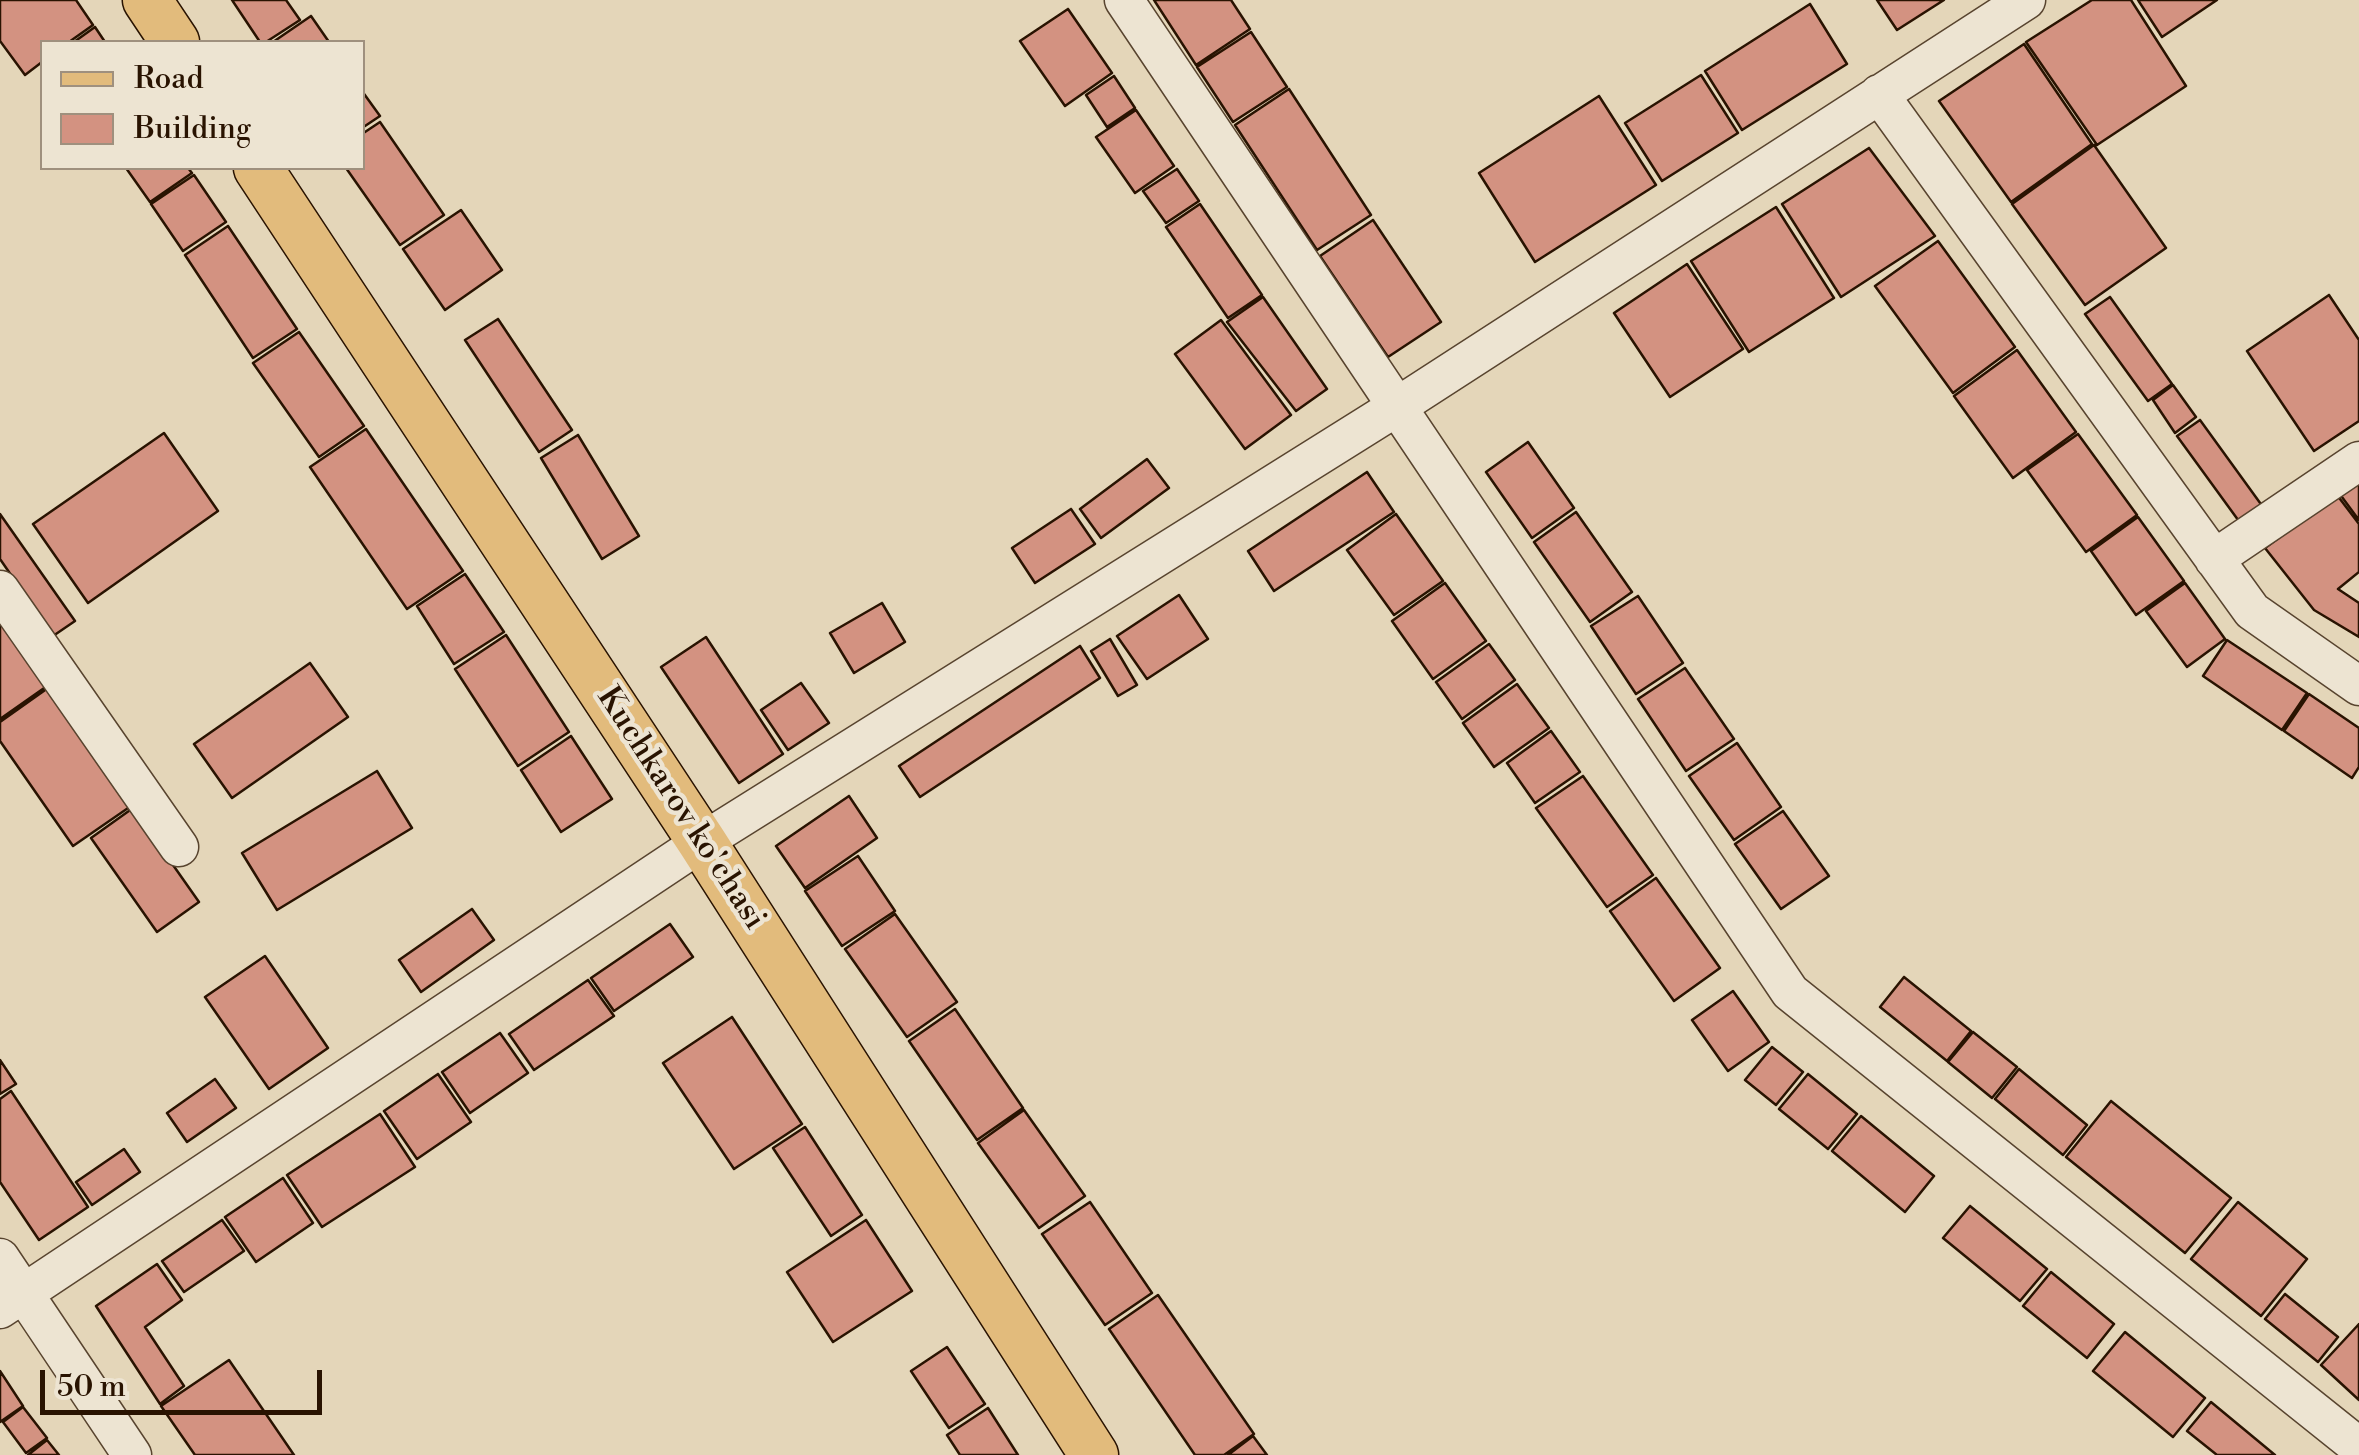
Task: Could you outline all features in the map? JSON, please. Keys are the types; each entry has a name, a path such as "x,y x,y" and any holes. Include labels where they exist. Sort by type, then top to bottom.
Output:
{"main road":[{"path":"147,0 174,40"},
{"name":"Kuchkarov ko'chasi","path":"259,170 702,842 1094,1455"}],"street":[{"path":"1124,0 1790,992 2359,1447"},
{"path":"11,1301 702,842 1395,408 2026,0"},
{"path":"1879,94 2252,611 2359,686"},
{"path":"2214,559 2359,461"},
{"path":"0,590 179,847"},
{"path":"0,1258 11,1301 132,1455"}],"building":[{"path":"0,0 76,0 93,25 72,40 40,40 40,64 25,75 0,41"},
{"path":"232,0 286,0 300,20 269,40 259,40"},
{"path":"1154,0 1231,0 1250,29 1196,65"},
{"path":"1877,0 1944,0 1897,30"},
{"path":"2092,0 2131,0 2186,86 2097,145 2026,42"},
{"path":"2138,0 2217,0 2162,37"},
{"path":"1810,4 1847,64 1742,130 1705,71"},
{"path":"1068,9 1112,73 1065,106 1020,41"},
{"path":"311,16 328,40 276,40"},
{"path":"95,27 104,40 77,40"},
{"path":"1251,32 1287,87 1233,122 1197,67"},
{"path":"2024,44 2092,144 2011,202 1939,101"},
{"path":"1701,75 1738,133 1662,181 1625,123"},
{"path":"1114,76 1135,108 1107,127 1086,95"},
{"path":"1289,89 1371,215 1317,250 1235,125"},
{"path":"365,95 380,116 365,126"},
{"path":"1599,96 1656,185 1535,262 1479,173"},
{"path":"1136,110 1174,166 1135,193 1096,137"},
{"path":"380,122 444,215 400,245 347,170 365,170 365,132"},
{"path":"2094,145 2166,248 2085,305 2012,204"},
{"path":"1869,148 1935,236 1841,297 1782,204"},
{"path":"1177,169 1199,201 1166,223 1143,191"},
{"path":"127,170 192,173 150,202"},
{"path":"194,175 226,222 183,251 151,204"},
{"path":"1200,204 1262,295 1228,318 1166,227"},
{"path":"1776,207 1834,298 1749,352 1691,261"},
{"path":"461,210 502,270 445,310 403,249"},
{"path":"1373,220 1441,322 1388,357 1320,256"},
{"path":"228,226 297,329 253,358 185,255"},
{"path":"1938,241 2015,347 1953,393 1875,286"},
{"path":"1687,264 1743,349 1670,397 1614,313"},
{"path":"2329,295 2359,340 2359,421 2314,451 2247,351"},
{"path":"1263,297 1327,389 1296,411 1227,322"},
{"path":"2110,297 2172,384 2148,401 2085,314"},
{"path":"498,319 572,430 539,452 465,340"},
{"path":"1221,320 1291,415 1245,449 1175,354"},
{"path":"299,332 364,426 319,457 253,363"},
{"path":"2017,350 2076,432 2013,478 1954,396"},
{"path":"2173,385 2196,417 2175,433 2153,400"},
{"path":"2200,420 2263,507 2241,524 2177,436"},
{"path":"366,429 463,571 407,609 310,467"},
{"path":"164,433 218,511 88,603 33,524"},
{"path":"2078,434 2137,515 2086,552 2027,470"},
{"path":"578,435 639,536 602,559 541,458"},
{"path":"1528,442 1574,508 1532,538 1486,472"},
{"path":"1147,459 1169,488 1101,538 1080,509"},
{"path":"1367,472 1394,512 1274,591 1248,551"},
{"path":"2359,479 2359,520 2339,493"},
{"path":"2337,495 2359,524 2359,572 2338,589 2359,603 2359,637 2314,610 2265,548"},
{"path":"1071,509 1095,544 1035,583 1012,548"},
{"path":"1576,512 1632,592 1590,622 1534,542"},
{"path":"0,514 75,621 53,636 0,559"},
{"path":"1396,514 1443,581 1394,615 1347,550"},
{"path":"2138,517 2184,581 2136,615 2091,551"},
{"path":"465,574 504,632 454,664 417,606"},
{"path":"1445,583 1486,641 1433,679 1392,621"},
{"path":"2185,583 2225,639 2187,667 2146,611"},
{"path":"1179,595 1208,639 1147,679 1117,636"},
{"path":"1638,596 1683,663 1636,694 1591,626"},
{"path":"882,603 905,642 854,673 830,633"},
{"path":"0,619 47,686 0,719"},
{"path":"506,635 569,732 518,766 455,669"},
{"path":"706,637 783,754 739,783 661,667"},
{"path":"1110,639 1137,685 1118,696 1091,651"},
{"path":"2227,640 2307,693 2282,730 2203,676"},
{"path":"1489,644 1515,680 1462,719 1436,682"},
{"path":"1080,646 1100,678 920,797 899,766"},
{"path":"310,663 348,717 232,798 194,744"},
{"path":"1685,668 1734,739 1686,771 1638,699"},
{"path":"801,683 829,723 788,750 761,710"},
{"path":"1517,684 1549,728 1494,767 1463,723"},
{"path":"48,688 131,806 73,846 0,741 0,722"},
{"path":"2309,694 2359,728 2359,767 2352,778 2284,731"},
{"path":"1551,731 1580,772 1535,803 1507,763"},
{"path":"571,736 612,799 561,832 521,770"},
{"path":"1737,743 1781,807 1734,840 1689,776"},
{"path":"377,771 412,828 277,910 242,853"},
{"path":"1583,776 1653,875 1607,907 1536,808"},
{"path":"849,796 877,838 805,888 776,846"},
{"path":"133,808 199,902 157,932 91,838"},
{"path":"1783,811 1829,876 1781,909 1735,844"},
{"path":"858,856 895,911 842,946 805,891"},
{"path":"1656,878 1720,968 1674,1001 1610,911"},
{"path":"472,909 494,940 421,992 399,960"},
{"path":"895,914 957,1002 907,1037 845,949"},
{"path":"670,924 693,957 614,1011 591,978"},
{"path":"265,956 328,1048 269,1089 205,997"},
{"path":"1904,977 1971,1031 1947,1061 1880,1007"},
{"path":"588,980 614,1016 534,1070 509,1034"},
{"path":"1733,991 1769,1042 1728,1071 1692,1020"},
{"path":"955,1009 1023,1108 977,1140 909,1041"},
{"path":"732,1017 802,1124 734,1169 663,1063"},
{"path":"1973,1032 2017,1067 1992,1098 1948,1062"},
{"path":"500,1033 528,1073 470,1113 442,1072"},
{"path":"1772,1047 1803,1072 1776,1105 1745,1080"},
{"path":"0,1060 16,1084 0,1094"},
{"path":"2019,1069 2087,1125 2063,1155 1995,1099"},
{"path":"438,1074 471,1122 417,1159 384,1111"},
{"path":"1808,1074 1857,1114 1828,1149 1779,1109"},
{"path":"215,1079 236,1108 187,1142 167,1113"},
{"path":"11,1091 88,1207 39,1240 0,1182 0,1099"},
{"path":"2111,1101 2231,1198 2185,1253 2066,1157"},
{"path":"1024,1110 1085,1196 1039,1228 978,1143"},
{"path":"380,1114 415,1167 322,1227 287,1175"},
{"path":"1861,1116 1934,1176 1905,1212 1832,1151"},
{"path":"805,1127 862,1215 831,1236 773,1148"},
{"path":"124,1149 140,1172 92,1205 76,1182"},
{"path":"283,1178 313,1223 256,1262 225,1217"},
{"path":"1090,1202 1152,1293 1105,1325 1042,1234"},
{"path":"2238,1202 2307,1259 2261,1316 2191,1259"},
{"path":"1970,1206 2047,1269 2020,1301 1943,1238"},
{"path":"222,1220 244,1251 184,1292 162,1261"},
{"path":"866,1220 912,1291 833,1342 787,1272"},
{"path":"157,1264 182,1300 145,1327 184,1386 160,1404 96,1306"},
{"path":"2051,1272 2114,1324 2087,1358 2023,1306"},
{"path":"2285,1294 2338,1337 2318,1362 2265,1319"},
{"path":"1158,1295 1254,1434 1224,1455 1195,1455 1109,1329"},
{"path":"2359,1324 2359,1400 2321,1365"},
{"path":"2125,1332 2205,1398 2173,1437 2093,1371"},
{"path":"947,1347 985,1404 949,1428 911,1371"},
{"path":"229,1360 294,1455 195,1455 161,1406"},
{"path":"0,1371 23,1406 0,1422"},
{"path":"2211,1402 2275,1455 2217,1455 2187,1431"},
{"path":"23,1407 47,1438 26,1453 3,1422"},
{"path":"988,1408 1018,1455 960,1455 947,1435"},
{"path":"1253,1436 1267,1455 1228,1455"},
{"path":"47,1440 59,1455 28,1455"}]}
